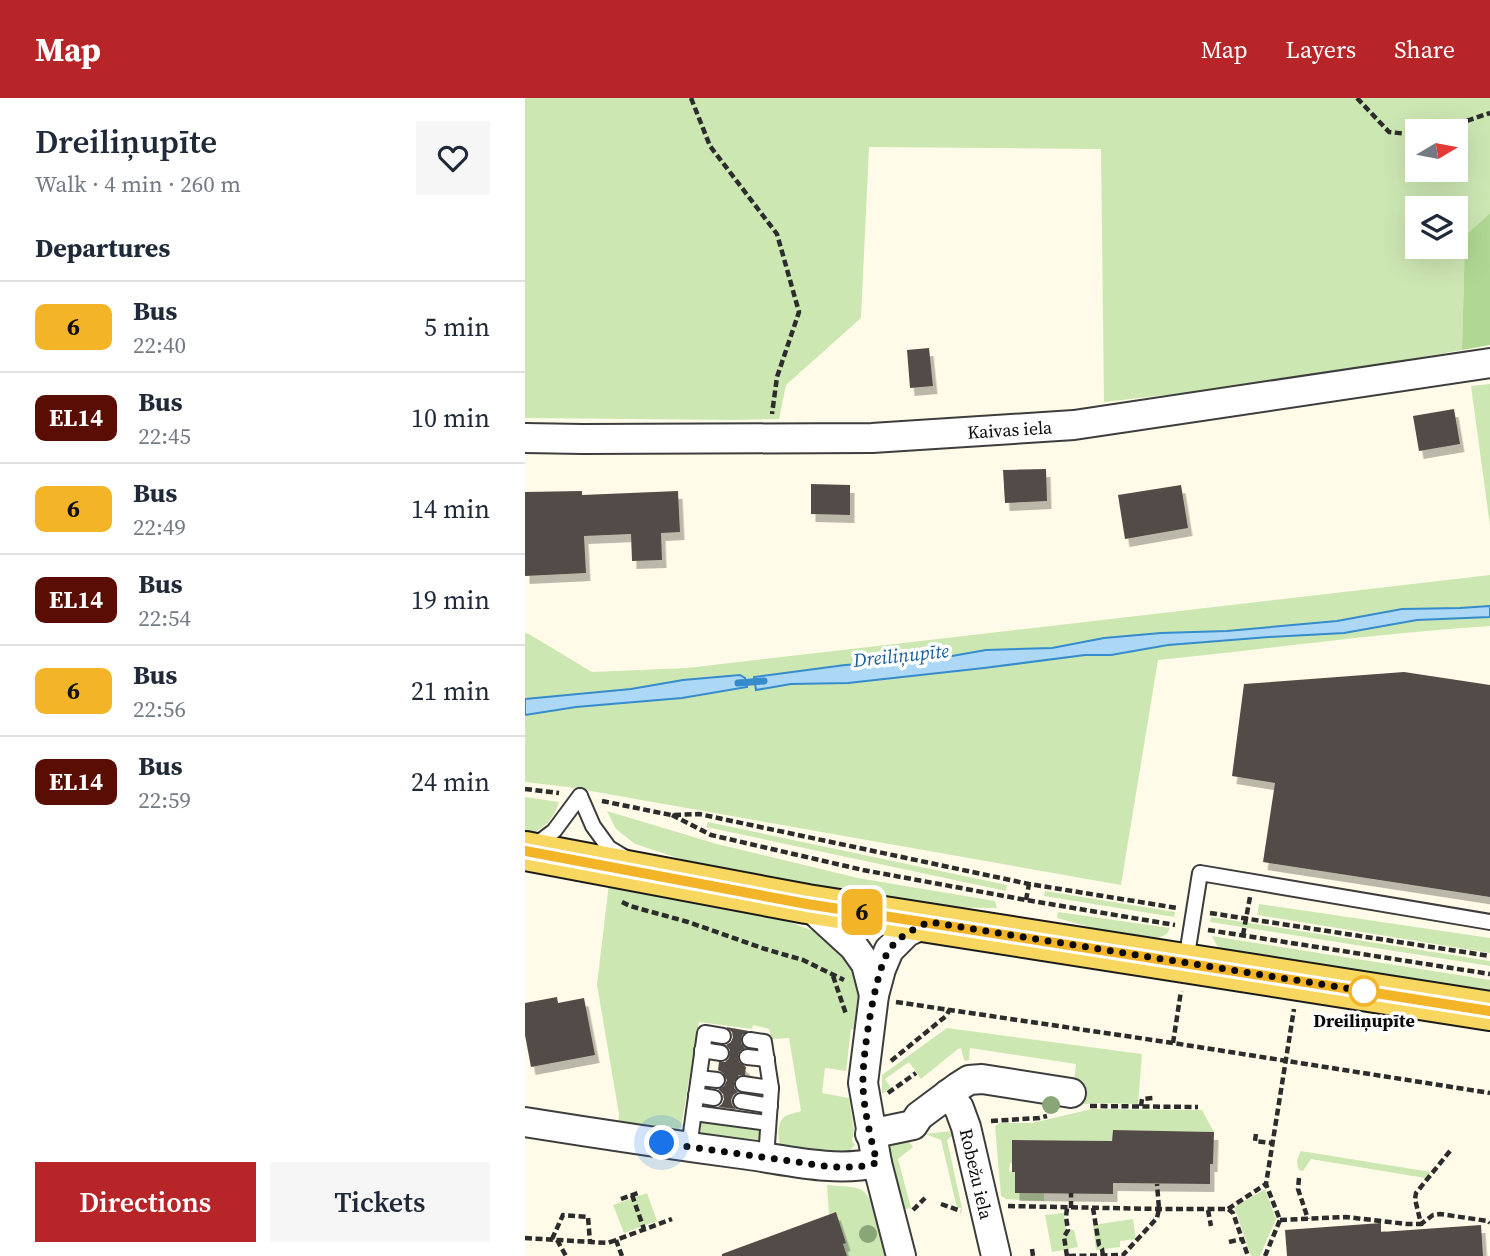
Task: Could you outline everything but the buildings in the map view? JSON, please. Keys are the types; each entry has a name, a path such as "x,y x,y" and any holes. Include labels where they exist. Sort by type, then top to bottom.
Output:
{"main road":[{"path":"525,851 807,904 929,922 1188,945 1490,1011"}],"street":[{"name":"Kaivas iela","path":"525,438 871,438 1074,425 1490,363"},
{"path":"807,904 854,947 883,998"},
{"path":"901,1256 870,1134 863,1083 883,998 881,968 889,950 907,932 929,922"},
{"path":"870,1134 913,1125 919,1116 969,1080 982,1079 1077,1100"},
{"name":"Robežu iela","path":"949,1094 959,1108 966,1127 996,1256"},
{"path":"525,1122 766,1158 845,1167 877,1163"}],"lane":[{"path":"525,851 542,842 554,831 580,796 593,826 609,848 655,876"},
{"path":"1188,945 1200,873 1490,922"},
{"path":"689,1147 705,1032 723,1036"},
{"path":"757,1041 767,1059 771,1088 766,1158"},
{"path":"702,1050 721,1053"},
{"path":"747,1056 767,1059"},
{"path":"699,1078 717,1080"},
{"path":"743,1084 771,1088"},
{"path":"696,1096 714,1098"},
{"path":"741,1101 770,1106"},
{"path":"694,1113 768,1123"}],"path":[{"path":"691,98 710,146 777,234 799,312 777,377 768,438"},
{"path":"1357,98 1389,132 1405,134"},
{"path":"1468,120 1490,113"},
{"path":"1490,956 1029,884 699,814 671,815 711,835 863,870 1026,900 1188,945 1490,974"},
{"path":"1024,910 1029,884"},
{"path":"618,900 803,960 883,998 1490,1093"},
{"path":"1173,1043 1188,945"},
{"path":"833,975 847,1018"},
{"path":"1265,1256 1280,1220 1266,1184 1294,1008"},
{"path":"887,1065 946,1016 950,1009"},
{"path":"879,1100 913,1074"},
{"path":"1141,1106 1142,1099 1153,1098"},
{"path":"1077,1100 1091,1106 1198,1107"},
{"path":"991,1121 1051,1115"},
{"path":"1256,1134 1255,1141 1272,1143"},
{"path":"1421,1227 1416,1193 1450,1151"},
{"path":"1299,1178 1298,1189 1308,1219"},
{"path":"1071,1193 1066,1217 1068,1230 1064,1237 1068,1256 1123,1255 1148,1231 1157,1218 1157,1184"},
{"path":"999,1204 1011,1207 1228,1209 1266,1184"},
{"path":"621,1199 638,1193"},
{"path":"632,1195 644,1229"},
{"path":"1093,1208 1103,1255"},
{"path":"1228,1209 1233,1213 1248,1256"},
{"path":"1207,1210 1211,1226"},
{"path":"1421,1227 1433,1215 1440,1214 1488,1220 1490,1223"},
{"path":"554,1240 563,1216 588,1217 590,1241"},
{"path":"1280,1220 1346,1217 1421,1227"},
{"path":"525,1238 608,1243 672,1219"},
{"path":"1229,1242 1242,1239"},
{"path":"554,1240 566,1256"},
{"path":"615,1240 622,1256"},
{"path":"616,1256 619,1249"},
{"path":"1032,1249 1033,1256"}],"green space":[{"path":"525,98 1490,98 1490,213 1468,233 1468,196 1405,196 1405,259 1464,259 1462,350 1281,382 1104,402 1101,149 869,147 861,318 786,385 779,419 525,418"},
{"path":"1490,213 1490,345 1462,350 1464,259 1468,259 1468,233"},
{"path":"1490,384 1490,526 1471,386"},
{"path":"1490,575 1490,626 1158,660 1121,885 568,787 525,782 525,633 592,672 687,668"},
{"path":"525,797 559,802 547,823 537,831 525,835"},
{"path":"607,811 717,844 858,878 995,901 997,908 929,907 742,879 635,844 616,829"},
{"path":"708,822 1007,885 1006,891 706,827"},
{"path":"609,883 715,901 795,924 829,937 858,974 861,998 858,1030 851,1029 846,1071 825,1068 822,1093 849,1098 854,1130 852,1141 855,1145 846,1154 837,1157 781,1146 778,1131 780,1123 784,1117 801,1111 789,1038 772,1039 769,1029 753,1025 752,1029 699,1022 681,1127 677,1132 618,1125 619,1114 597,985"},
{"path":"1045,891 1175,912 1174,917 1044,896"},
{"path":"1259,904 1490,938 1490,953 1257,915"},
{"path":"1058,912 1170,928 1167,934 1148,943 1057,918"},
{"path":"1211,917 1490,961 1490,966 1210,922"},
{"path":"1212,936 1490,980 1490,996 1234,957 1217,946"},
{"path":"947,1028 1142,1054 1138,1104 1078,1105 1074,1082 1076,1064 970,1048 969,1060 964,1060 961,1048 958,1049 921,1079 909,1062 885,1079 891,1088 882,1094 882,1075"},
{"path":"1092,1109 1202,1110 1214,1132 1114,1130 1112,1141 1012,1140 1012,1163 1009,1171 1015,1172 1015,1192 1044,1193 1044,1201 1006,1199 1001,1196 995,1126 999,1123 1032,1123"},
{"path":"701,1122 761,1131 760,1138 757,1143 705,1138 701,1134"},
{"path":"960,1130 947,1140 962,1208 957,1208 941,1140 925,1134"},
{"path":"902,1139 908,1140 913,1147 898,1159 911,1208 901,1210 888,1154 892,1144"},
{"path":"1301,1151 1431,1172 1425,1178 1311,1159 1303,1171 1299,1170 1297,1165"},
{"path":"827,1185 856,1188 866,1193 874,1209 885,1256 847,1256 843,1244 846,1242 836,1213 829,1214"},
{"path":"1265,1189 1276,1219 1260,1256 1251,1256 1235,1209"},
{"path":"647,1193 657,1221 624,1233 613,1205"},
{"path":"1064,1213 1066,1230 1074,1230 1078,1247 1052,1252 1045,1215"},
{"path":"1133,1219 1136,1239 1120,1241 1120,1247 1096,1250 1093,1225"}],"water":[{"name":"Dreiliņupīte","path":"1490,606 1490,617 1417,620 1344,633 1168,645 1111,655 1085,655 848,683 791,684 756,690 754,677 845,665 929,660 986,650 1052,648 1104,638 1337,621 1402,609"},
{"path":"740,675 745,678 747,687 682,698 576,707 525,715 525,699"}],"waterway":[{"name":"Dreiliņupīte","path":"738,683 764,681"}],"bus line":[{"name":"6","path":"525,851 807,904 1490,1011"}],"place":[{"name":"Dreiliņupīte","path":"1364,991"}],"route":[{"path":"662,1143 832,1167 858,1167 877,1163 863,1083 874,995 889,950 907,932 929,922 1364,991"}]}
